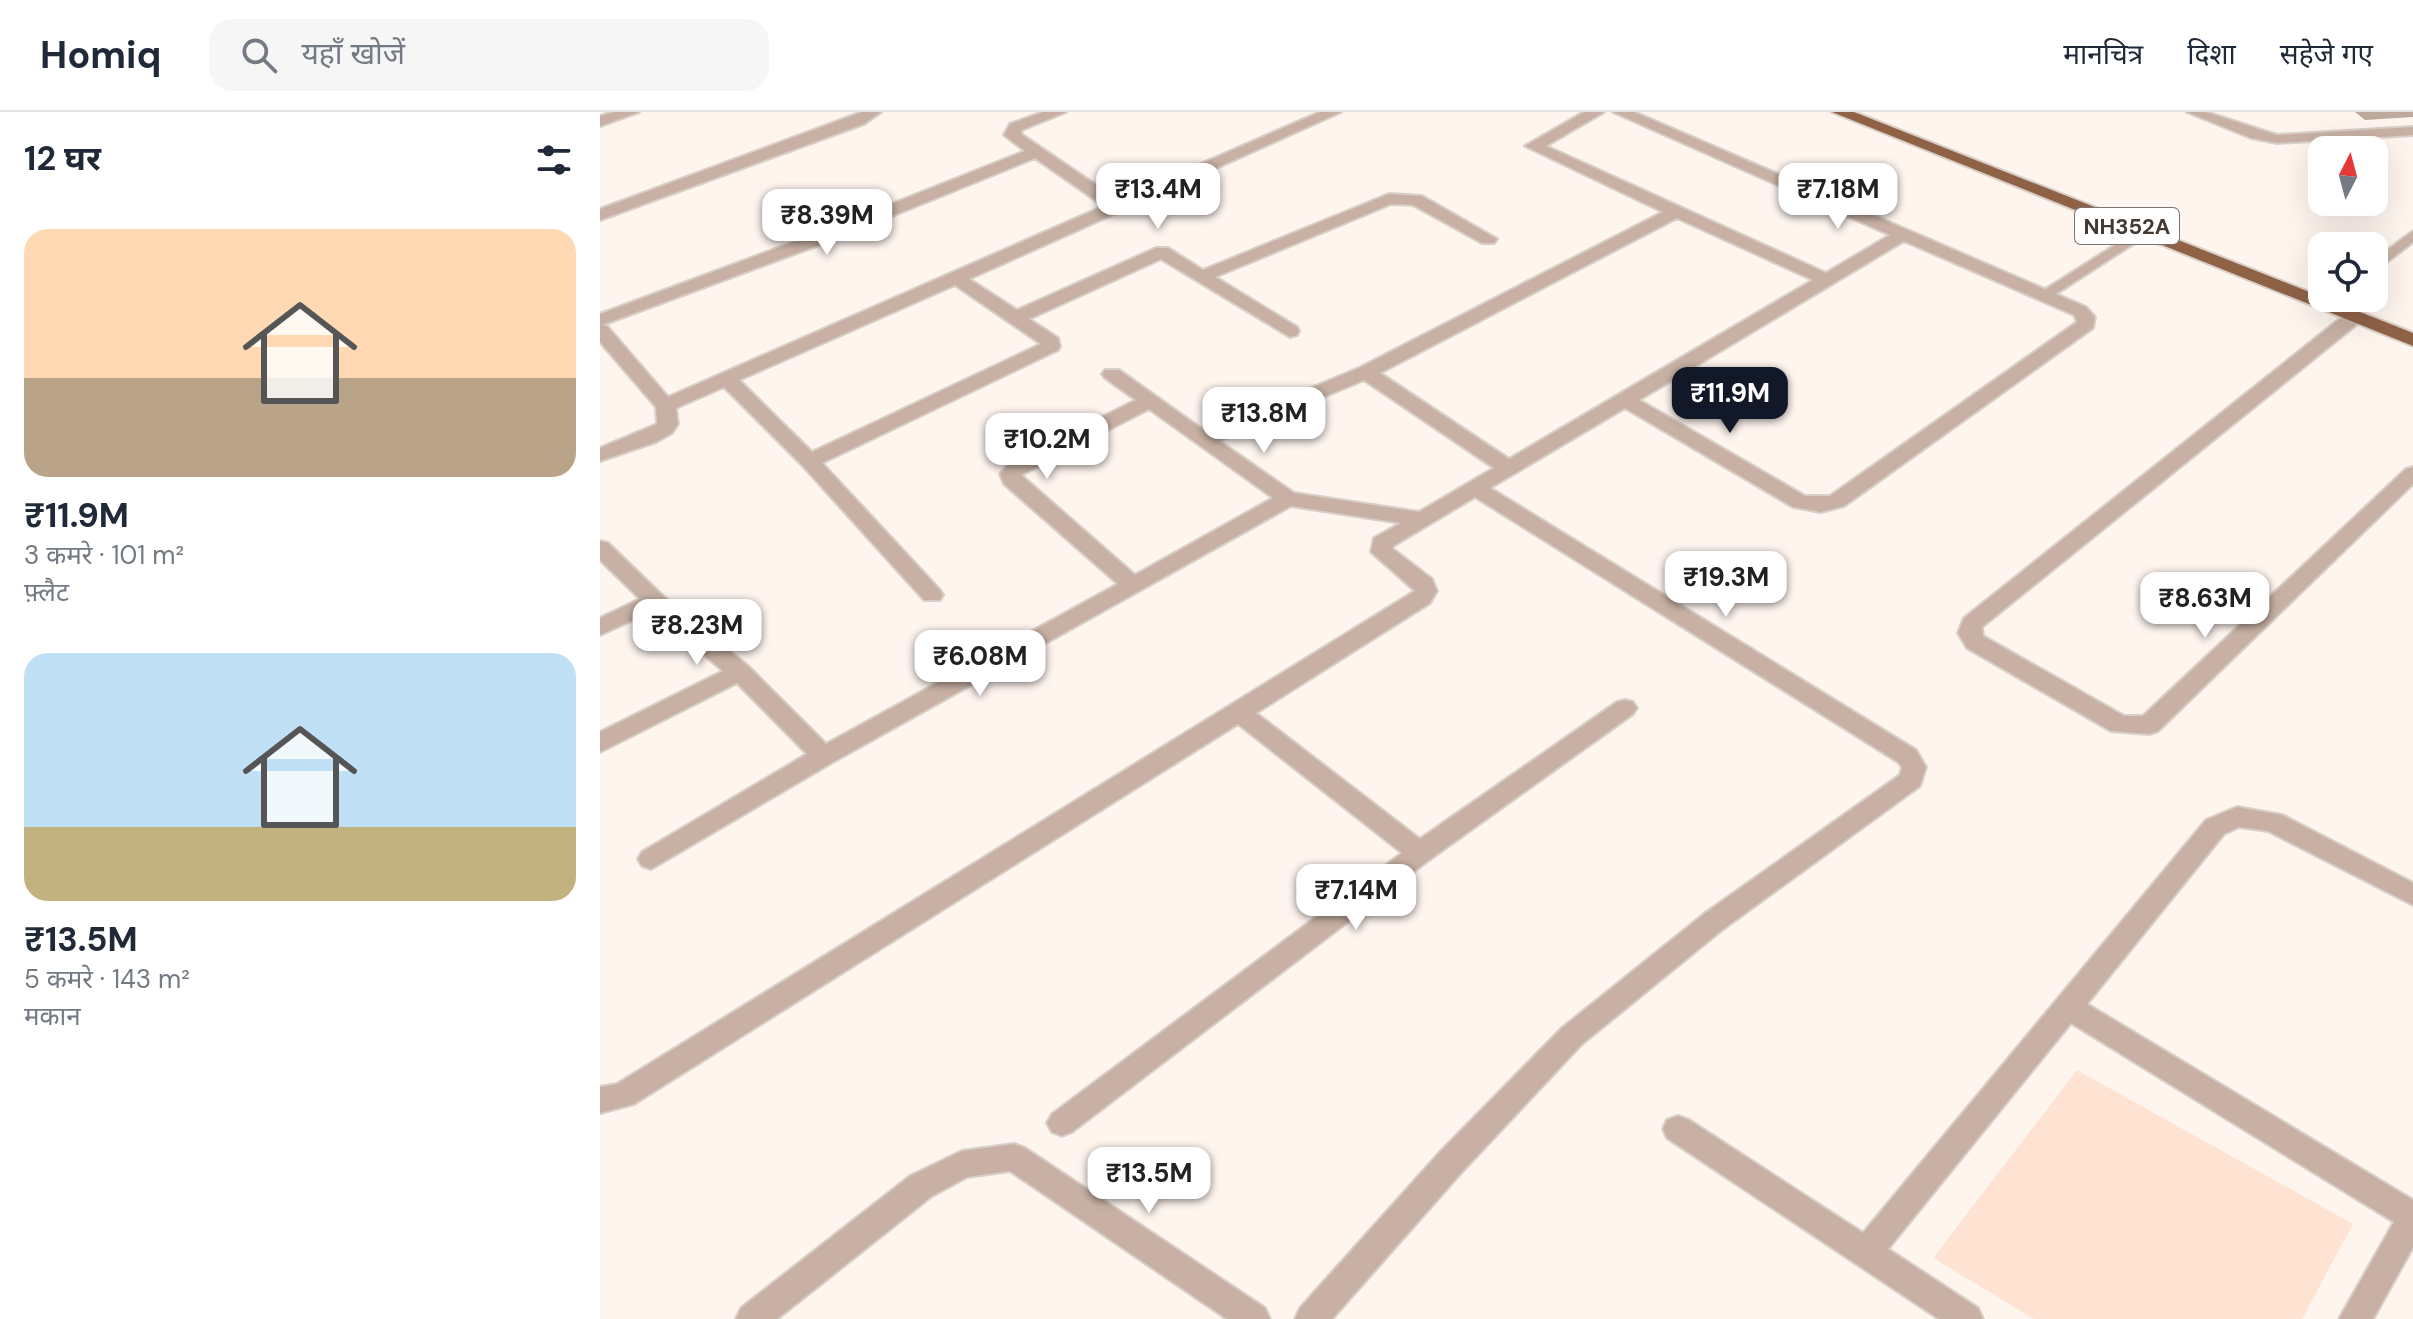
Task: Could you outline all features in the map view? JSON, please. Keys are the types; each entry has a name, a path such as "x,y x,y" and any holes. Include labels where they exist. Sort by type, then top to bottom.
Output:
{"highway":[{"name":"NH352A","path":"1840,112 2142,232 2308,293"},
{"name":"NH352A","path":"2347,312 2413,340"}],"street":[{"path":"600,121 631,112"},
{"path":"600,215 858,121 873,112"},
{"path":"1058,112 1011,131 1012,135 1115,206"},
{"path":"665,406 1333,112"},
{"path":"1596,112 1533,146 1674,213 1827,280"},
{"path":"1621,112 2080,311 2086,317 2086,324 1837,501 1821,505 1800,502 1627,401"},
{"path":"600,320 832,234 1037,152"},
{"path":"1203,276 1389,199 1416,200 1488,239"},
{"path":"1204,440 1366,372 1674,213"},
{"path":"600,1100 624,1095 1422,598 1426,591 1424,584 1382,552 1380,547 1422,519 1627,401 1901,236"},
{"path":"1015,318 1156,253 1167,253 1290,331"},
{"path":"809,461 1048,350 1051,342 955,277"},
{"path":"2354,317 1972,623 1969,633 1975,642 2120,725 2149,725 2413,473"},
{"path":"600,330 665,406 670,420 667,428 600,455"},
{"path":"1366,372 1510,469"},
{"path":"1112,374 1288,499 1422,519"},
{"path":"728,380 809,461 932,595"},
{"path":"1133,585 1011,480 1010,474 1017,467 1150,401"},
{"path":"1311,1319 1450,1163 1572,1036 1713,922 1911,780 1914,767 1907,756 1476,489"},
{"path":"651,859 824,756 1288,499"},
{"path":"600,548 655,601 740,672 824,756"},
{"path":"600,627 655,601"},
{"path":"600,743 740,672"},
{"path":"1062,1123 1420,853 1625,708"},
{"path":"1237,711 1420,853"},
{"path":"1865,1254 2215,827 2237,817 2273,822 2412,892"},
{"path":"2067,1006 2413,1217 2355,1319"},
{"path":"1678,1129 1967,1319"},
{"path":"752,1319 921,1186 962,1164 1014,1157 1254,1319"}],"lane":[{"path":"2194,112 2256,135 2277,139 2413,131"},
{"path":"2043,296 2142,232"},
{"path":"2388,256 2413,235"}],"shaded area":[{"path":"2077,1070 2353,1224 2302,1319 2034,1319 1933,1258"}]}
